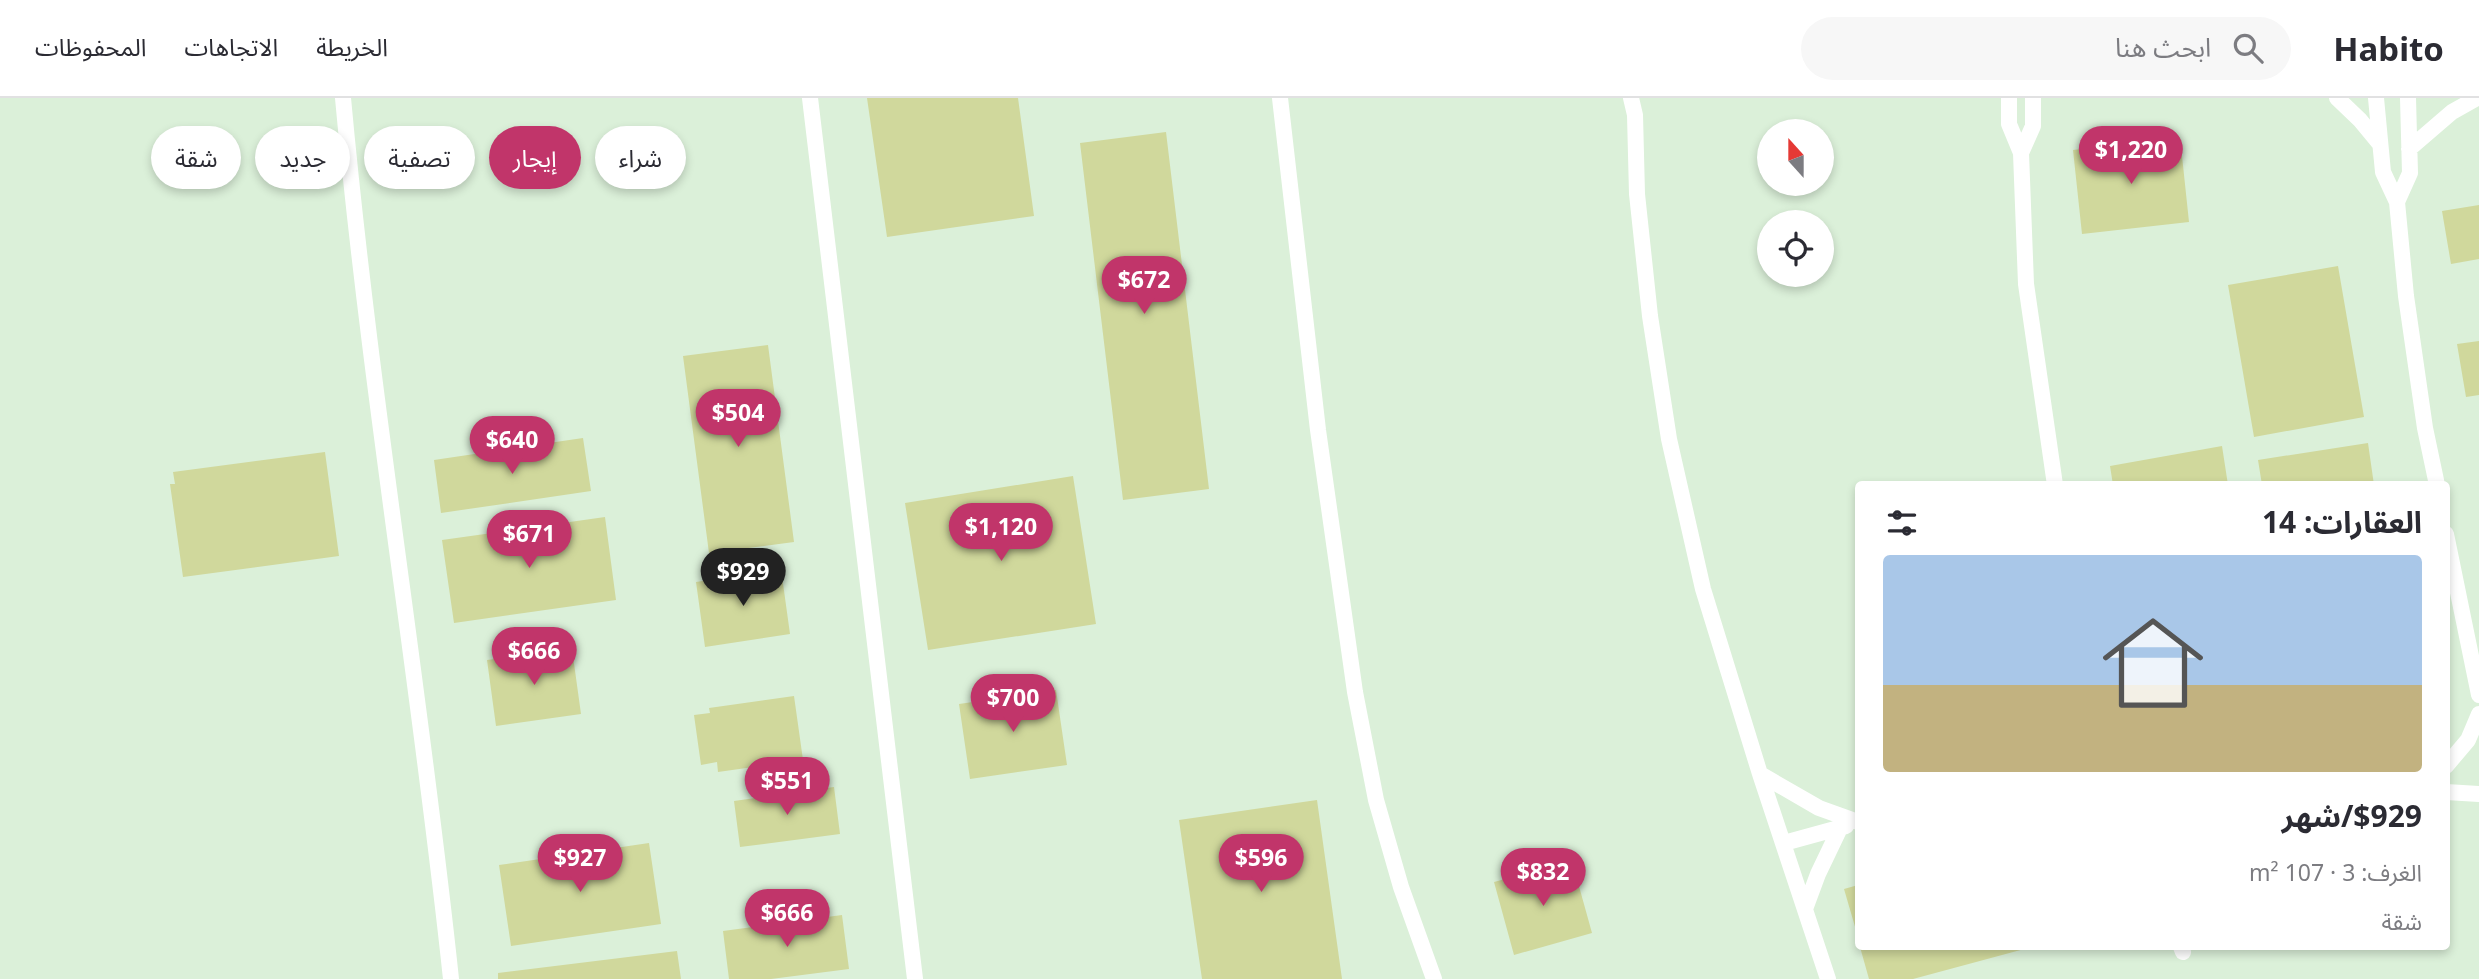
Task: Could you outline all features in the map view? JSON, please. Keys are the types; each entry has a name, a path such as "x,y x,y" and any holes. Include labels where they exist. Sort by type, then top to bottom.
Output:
{"street":[{"path":"343,98 356,237 436,841 451,979"},
{"path":"810,98 915,979"},
{"path":"1280,98 1318,430 1355,692 1376,800 1401,887 1434,979"},
{"path":"1631,98 1635,115 1637,194 1650,316 1669,439 1703,589 1760,774 1828,979"},
{"path":"1635,115 1641,98"},
{"path":"2337,98 2379,143"},
{"path":"2376,98 2383,172 2397,202 2406,296 2425,428 2436,481"},
{"path":"2397,202 2410,173 2408,98"},
{"path":"2409,149 2452,112 2477,98"},
{"path":"2021,153 2033,126 2035,100"},
{"path":"2007,102 2009,124 2021,153 2026,284 2054,481"},
{"path":"2450,554 2479,695"},
{"path":"2450,761 2468,740 2479,714"},
{"path":"1760,774 1819,808 1855,821"},
{"path":"2450,792 2479,794"},
{"path":"1784,843 1855,823"},
{"path":"1805,909 1840,828"}],"building":[{"path":"867,98 1018,98 1034,216 887,237"},
{"path":"1166,132 1209,489 1123,500 1080,143"},
{"path":"2180,137 2189,222 2082,234 2073,150"},
{"path":"2479,205 2479,259 2451,264 2442,211"},
{"path":"2338,266 2364,417 2254,437 2228,285"},
{"path":"2479,341 2479,395 2466,397 2457,344"},
{"path":"768,345 794,542 709,553 683,356"},
{"path":"583,438 591,491 441,513 434,460"},
{"path":"2368,443 2373,481 2261,481 2258,460"},
{"path":"2222,446 2227,481 2112,481 2110,466"},
{"path":"325,452 339,556 183,577 170,484 175,484 173,472"},
{"path":"1073,476 1096,624 928,650 905,503"},
{"path":"605,517 616,600 454,623 442,540"},
{"path":"781,569 790,634 705,647 696,582"},
{"path":"572,649 581,714 496,726 487,660"},
{"path":"1056,690 1067,765 970,779 959,704"},
{"path":"794,696 803,760 718,772 717,762 701,765 694,715 710,713 709,708"},
{"path":"834,787 840,834 740,847 734,801"},
{"path":"1317,800 1342,979 1202,979 1179,820"},
{"path":"649,843 661,924 511,946 499,865"},
{"path":"1572,861 1592,933 1514,955 1494,882"},
{"path":"1855,886 1855,927 1844,889"},
{"path":"842,915 849,969 771,979 729,979 723,931"},
{"path":"1861,950 2021,950 1913,979 1869,979"},
{"path":"677,951 681,979 498,979 498,973"}]}
